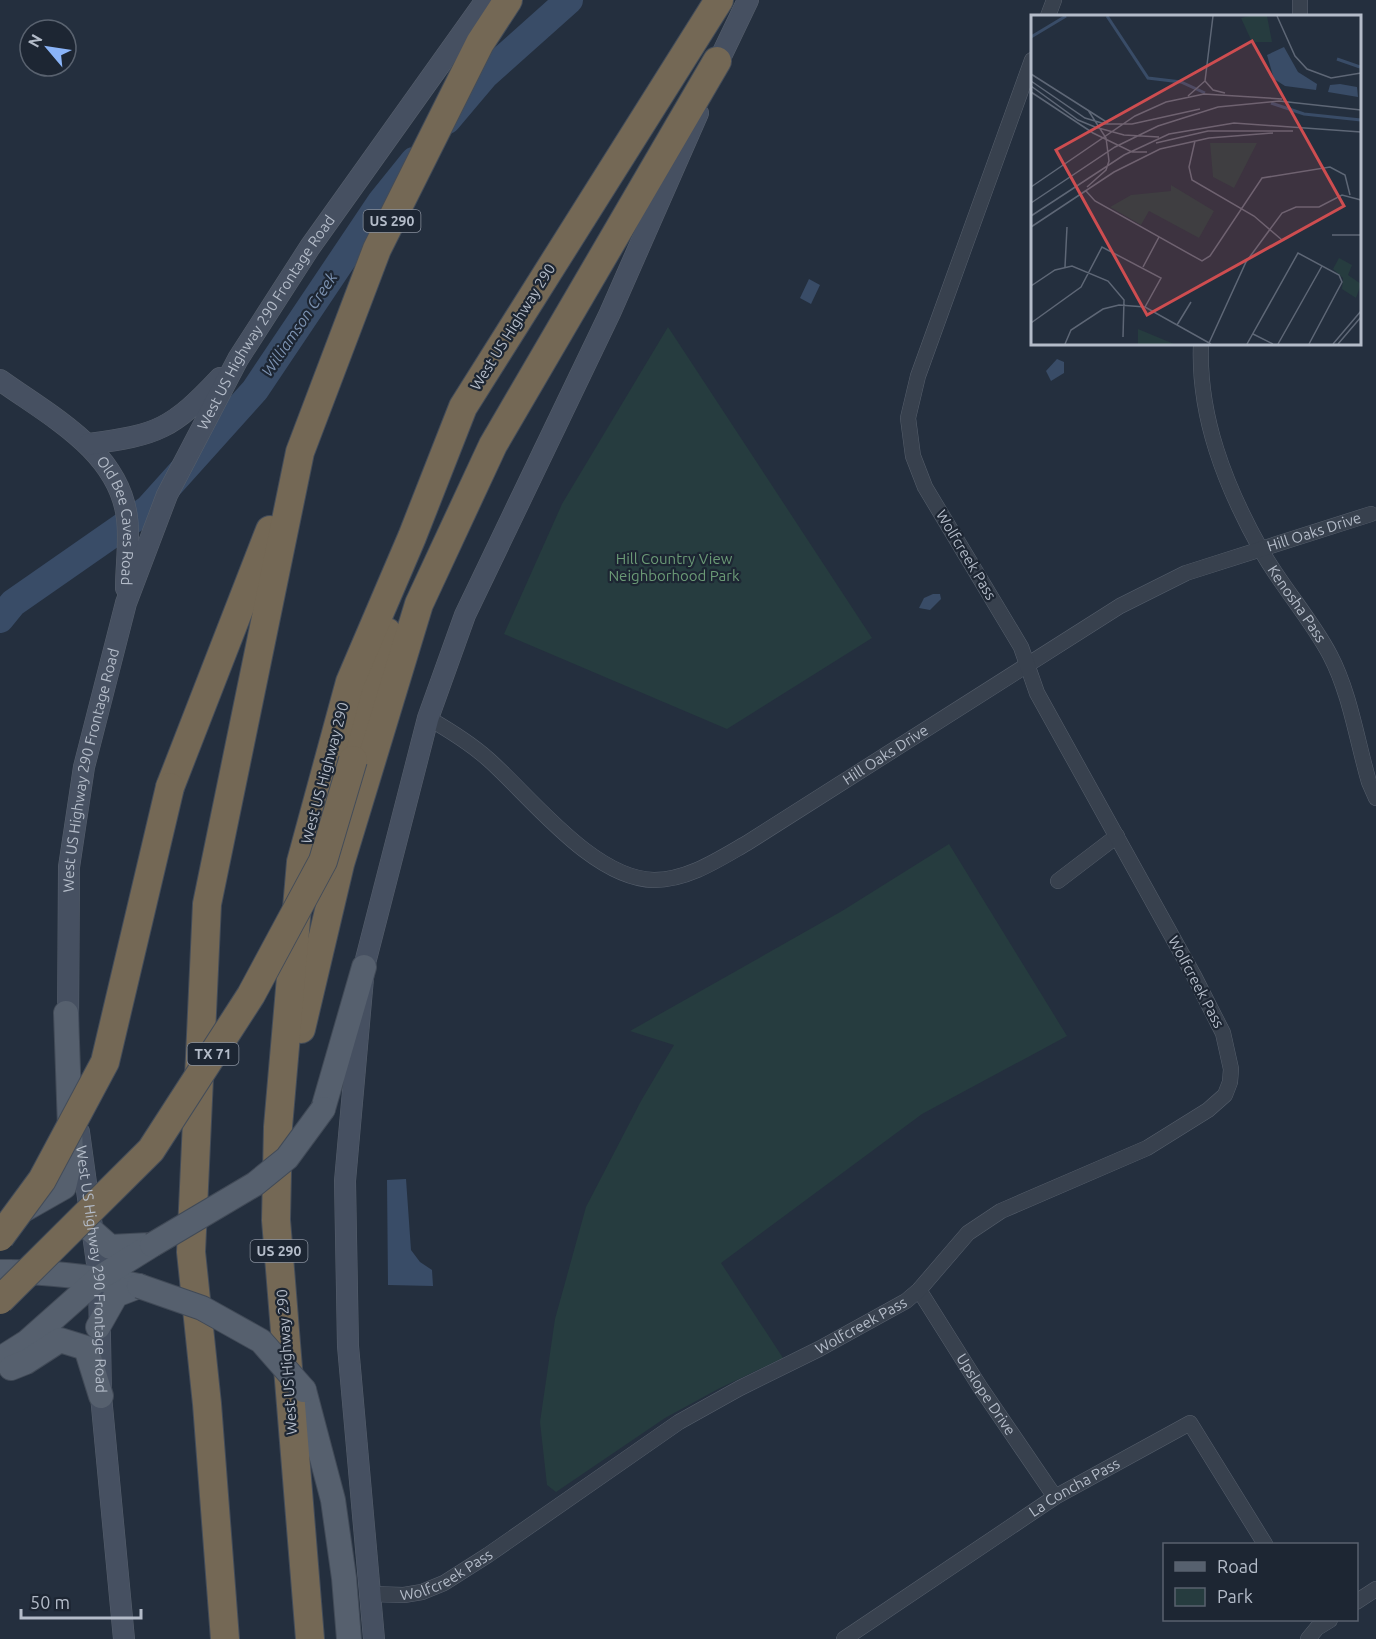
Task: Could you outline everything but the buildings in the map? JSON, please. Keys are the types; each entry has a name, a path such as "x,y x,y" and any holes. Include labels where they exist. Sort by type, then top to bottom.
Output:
{"highway":[{"name":"US 290","path":"225,1639 207,1404 191,1252 207,904 300,452 378,249 480,43 507,0"},
{"name":"West US Highway 290","path":"310,1639 276,1220 278,1127 301,862 350,682 412,537 463,407 719,0"},
{"path":"278,1127 340,864 419,604 493,445 717,61"},
{"path":"0,1237 42,1180 105,1062 171,787 300,452"},
{"name":"TX 71","path":"0,1300 151,1150 251,995 323,861 353,760 412,537"},
{"name":"US 290","path":"207,1404 211,1639"}],"main road":[{"name":"West US Highway 290 Frontage Road","path":"124,1639 101,1396 98,1327 99,1278 66,1013 69,867 84,767 126,603 167,495 238,359 310,247 486,0"},
{"path":"0,1359 27,1342 99,1278 255,1184 287,1158 323,1108 364,967 428,718 465,615 615,303 685,147 717,61 748,0"},
{"name":"Old Bee Caves Road","path":"89,444 139,437 173,423 238,359"},
{"name":"Old Bee Caves Road","path":"0,380 89,444 117,484 127,518 126,603"},
{"path":"364,967 345,1181 348,1346 374,1639"},
{"path":"0,1223 64,1187 71,1156 66,1013"},
{"path":"92,1231 110,1247 152,1245"},
{"path":"0,1272 31,1271 99,1278 139,1286 202,1308 261,1341 304,1390 333,1500 344,1578 349,1639"},
{"path":"98,1327 117,1295 139,1286"},
{"path":"0,1372 26,1362 60,1340 86,1348 101,1396"}],"street":[{"path":"1048,15 1054,0"},
{"name":"Wolfcreek Pass","path":"370,1594 404,1595 422,1592 444,1583 481,1560 679,1422 906,1301 919,1290 968,1233 1001,1211 1147,1148 1208,1110 1225,1095 1231,1069 1223,1033 1037,693 1021,647 925,487 913,456 908,418 918,376 1031,63"},
{"name":"Kenosha Pass","path":"1201,345 1200,374 1206,418 1226,476 1260,548 1331,656 1369,782 1376,798"},
{"name":"Hill Oaks Drive","path":"428,718 487,757 564,834 583,848 620,871 655,880 693,871 747,843 1129,602 1186,573 1371,514"},
{"path":"1058,881 1117,836"},
{"name":"Upslope Drive","path":"919,1290 980,1387 1055,1497"},
{"name":"La Concha Pass","path":"844,1639 1055,1497 1190,1423 1264,1543"},
{"path":"1358,1601 1376,1589"}],"green space":[{"name":"Hill Country View Neighborhood Park","path":"668,327 872,638 727,729 504,634 562,504"},
{"path":"949,844 1067,1036 922,1114 721,1263 783,1358 718,1389 665,1418 556,1492 547,1485 540,1422 555,1319 586,1207 641,1101 674,1045 630,1031 842,911"}],"water":[{"path":"809,279 820,285 811,304 800,298"},
{"path":"1057,359 1064,362 1064,373 1051,381 1046,371"},
{"path":"940,594 941,599 930,610 919,608 924,598"},
{"path":"406,1179 411,1250 420,1262 432,1270 433,1286 388,1285 387,1180"}],"waterway":[{"name":"Williamson Creek","path":"447,120 485,75 569,0"},
{"name":"Williamson Creek","path":"0,619 13,603 148,509 255,390 381,202 414,161"}]}
